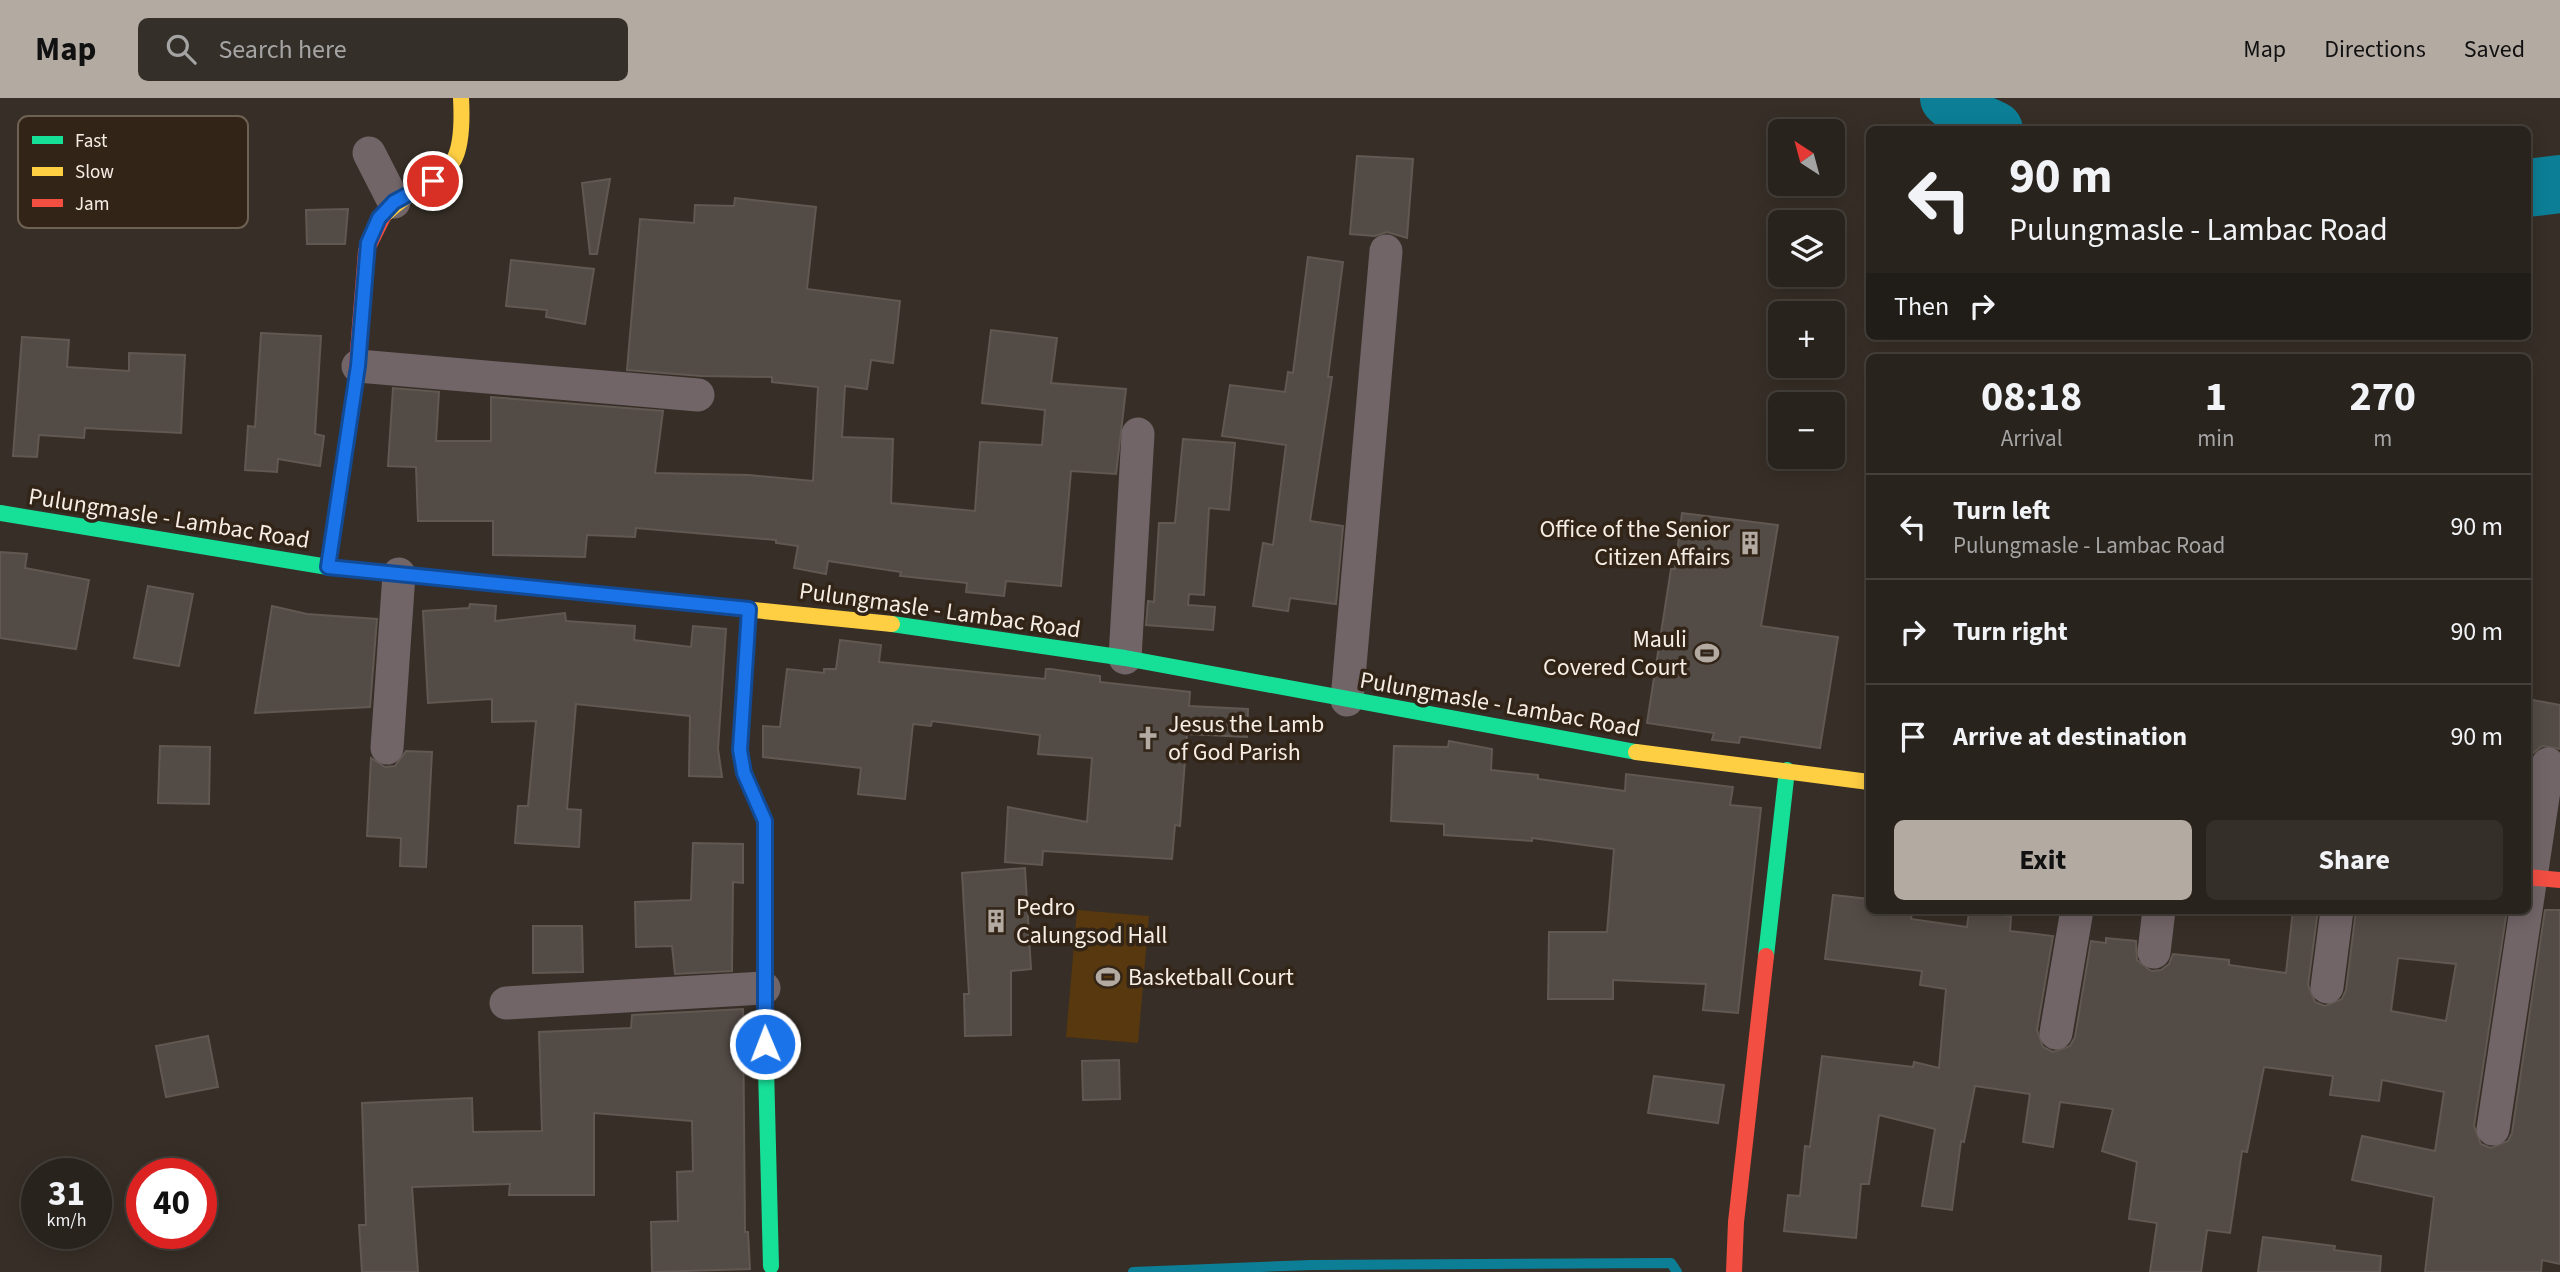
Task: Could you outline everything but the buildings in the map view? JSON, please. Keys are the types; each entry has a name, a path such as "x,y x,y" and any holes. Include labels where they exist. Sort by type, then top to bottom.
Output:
{"street":[{"path":"328,567 358,366 368,243 379,218 394,202 449,172 463,146 465,128 461,98"},
{"path":"369,153 394,202"},
{"path":"1347,700 1386,251"},
{"path":"358,366 698,395"},
{"path":"1125,658 1138,434"},
{"name":"Pulungmasle - Lambac Road","path":"0,513 328,567 896,624 1125,658 1605,748 1866,782"},
{"path":"387,748 399,574"},
{"path":"749,609 740,750 744,773 765,821 764,988 771,1266"},
{"path":"2493,1129 2540,878 2547,764"},
{"path":"1734,1272 1736,1222 1787,770"},
{"path":"2056,1033 2076,914"},
{"path":"2154,952 2159,914"},
{"path":"2327,988 2336,914"},
{"path":"506,1003 764,988"}],"shaded area":[{"name":"Basketball Court","path":"1077,910 1149,916 1138,1043 1066,1037"}],"waterway":[{"path":"1949,98 1986,126"},
{"path":"2531,188 2560,184"},
{"path":"1133,1272 1311,1265 1671,1263 1677,1272"}],"traffic: fast":[{"path":"0,513 328,567 496,584"},
{"path":"892,624 1125,658 1636,752"},
{"path":"1766,956 1787,770"},
{"path":"765,845 764,988 771,1266"}],"traffic: slow":[{"path":"384,215 402,199 444,172 453,162 461,127 461,98"},
{"path":"496,584 892,624"},
{"path":"1636,752 1866,782"}],"traffic: jam":[{"path":"328,567 355,388 366,251 384,215"},
{"path":"749,609 740,750 744,773 765,821 765,845"},
{"path":"2531,877 2560,880"},
{"path":"1734,1272 1736,1222 1766,956"}],"place":[{"name":"Office of the Senior Citizen Affairs","path":"1750,543"},
{"name":"Mauli Covered Court","path":"1707,653"},
{"name":"Jesus the Lamb of God Parish","path":"1148,738"},
{"name":"Pedro Calungsod Hall","path":"996,921"},
{"name":"Basketball Court","path":"1108,977"}],"route":[{"path":"433,181 394,202 379,218 368,243 358,366 328,567 749,609 740,750 744,773 765,821 765,1044"}]}
